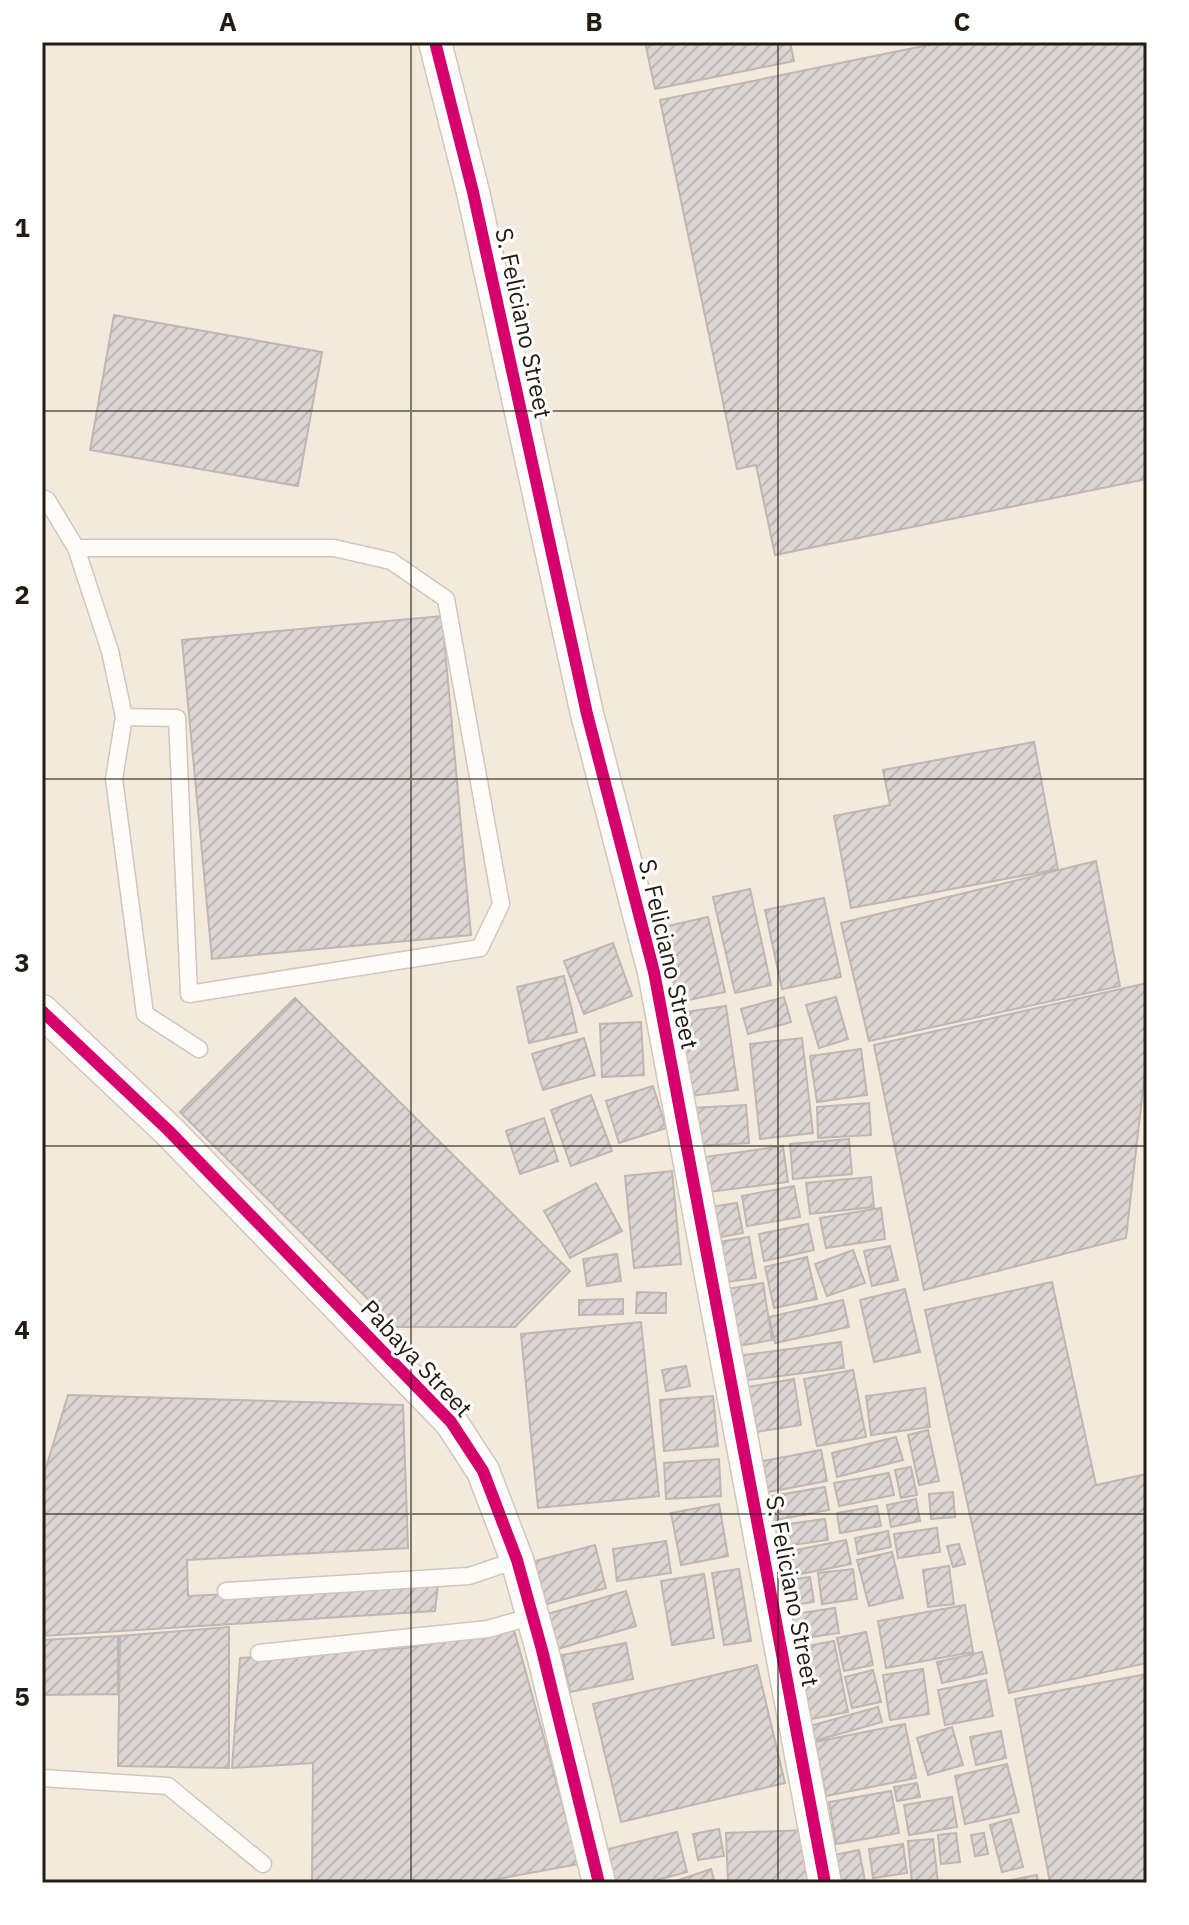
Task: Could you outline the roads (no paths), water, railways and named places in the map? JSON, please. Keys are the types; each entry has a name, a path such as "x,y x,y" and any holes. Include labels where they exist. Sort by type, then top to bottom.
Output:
{"street":[{"name":"S. Feliciano Street","path":"435,42 473,192 587,714 654,972 825,1883"},
{"name":"Pabaya Street","path":"42,1011 168,1130 451,1422 483,1471 517,1560 533,1616 599,1883"}],"lane":[{"path":"42,498 47,500 76,548 110,651 124,717 114,779 145,1014 199,1049"},
{"path":"76,548 334,548 391,561 446,599 501,904 480,948 189,994 177,718 124,717"},
{"path":"226,1591 469,1576 517,1560"},
{"path":"259,1653 488,1629 533,1616"},
{"path":"42,1778 168,1786 263,1864"}]}
